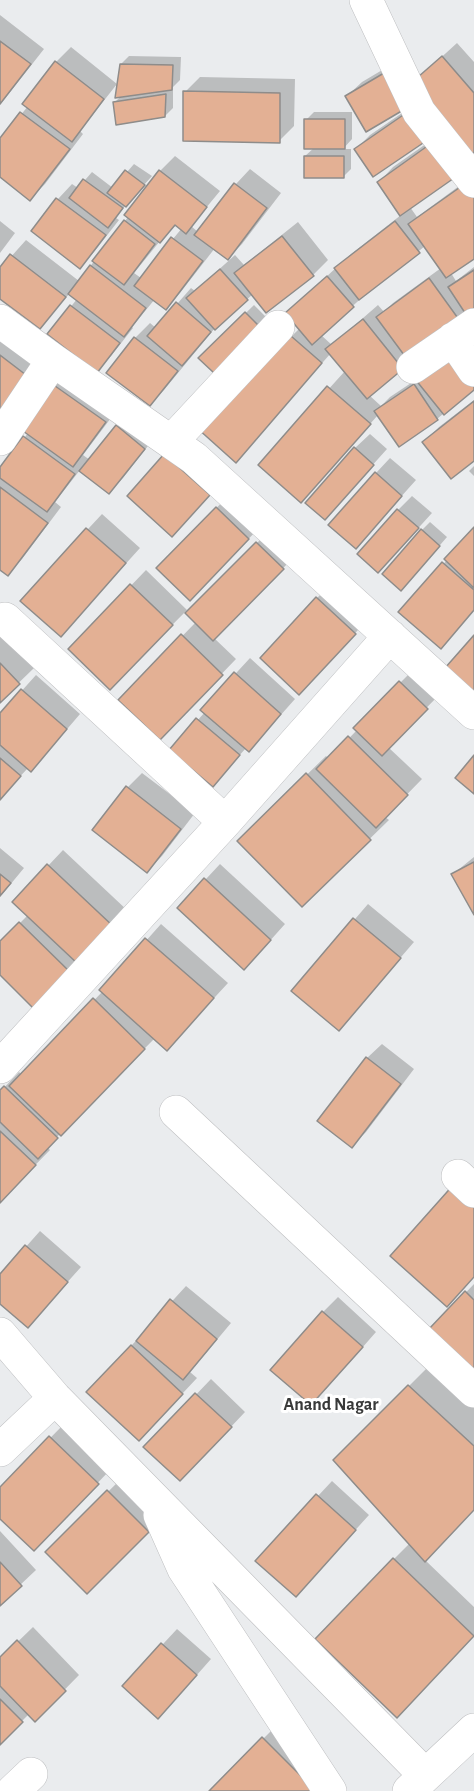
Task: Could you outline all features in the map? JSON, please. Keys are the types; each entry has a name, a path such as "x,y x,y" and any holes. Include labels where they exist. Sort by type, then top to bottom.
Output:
{"street":[{"path":"366,0 419,112 474,181"},
{"path":"0,321 194,458 474,713"},
{"path":"171,442 278,327"},
{"path":"413,367 464,332 474,370"},
{"path":"0,440 53,360"},
{"path":"5,619 225,822"},
{"path":"2,1061 225,822 390,636"},
{"path":"176,1112 474,1390"},
{"path":"0,1334 56,1398 151,1495 417,1783 474,1730"},
{"path":"0,1450 56,1398"},
{"path":"151,1495 183,1569 330,1791"}],"building":[{"path":"0,41 31,64 0,104"},
{"path":"442,56 474,93 474,152 472,154 410,84"},
{"path":"55,61 104,99 72,142 22,104"},
{"path":"120,64 173,65 172,90 115,98"},
{"path":"384,73 405,109 366,132 345,96"},
{"path":"183,91 280,93 280,143 183,141"},
{"path":"166,94 165,117 116,125 113,102"},
{"path":"409,111 429,139 373,177 354,149"},
{"path":"20,112 70,149 30,201 0,177 0,138"},
{"path":"304,119 345,119 345,149 304,149"},
{"path":"433,142 457,176 400,216 377,182"},
{"path":"304,156 344,156 344,178 304,178"},
{"path":"125,170 145,185 126,207 107,193"},
{"path":"159,170 207,207 186,234 175,225 160,243 124,215"},
{"path":"83,179 123,208 108,228 69,198"},
{"path":"234,183 267,208 228,260 194,235"},
{"path":"466,183 474,193 474,259 446,278 408,224"},
{"path":"56,198 106,235 80,269 31,231"},
{"path":"124,220 155,244 124,285 92,261"},
{"path":"395,221 420,253 359,300 334,268"},
{"path":"282,236 314,276 266,313 234,273"},
{"path":"171,237 203,261 166,310 134,286"},
{"path":"10,254 66,297 40,329 0,299 0,267"},
{"path":"90,265 146,308 124,337 68,294"},
{"path":"220,269 248,300 215,330 186,298"},
{"path":"474,270 474,316 469,319 448,287"},
{"path":"327,276 354,307 312,345 285,313"},
{"path":"429,278 460,321 407,359 376,317"},
{"path":"176,302 211,332 182,366 147,336"},
{"path":"70,305 120,343 97,373 47,334"},
{"path":"245,312 260,327 214,373 198,358"},
{"path":"363,319 403,369 367,399 325,349"},
{"path":"291,336 322,363 236,463 197,428"},
{"path":"134,337 178,371 150,406 106,373"},
{"path":"451,349 474,380 474,390 444,415 415,379"},
{"path":"0,355 30,378 0,419"},
{"path":"48,381 106,422 73,467 16,426"},
{"path":"414,384 438,420 399,447 374,411"},
{"path":"327,386 371,424 301,503 258,465"},
{"path":"474,401 474,461 451,479 422,442"},
{"path":"116,425 145,449 109,494 79,471"},
{"path":"23,436 75,474 47,512 0,478 0,467"},
{"path":"354,447 374,465 325,520 305,503"},
{"path":"164,454 210,495 172,537 127,496"},
{"path":"375,472 402,496 356,549 328,525"},
{"path":"0,487 48,523 8,576 0,570"},
{"path":"216,507 249,539 190,601 156,568"},
{"path":"397,509 419,528 378,573 357,554"},
{"path":"474,527 474,588 444,559"},
{"path":"86,528 126,563 61,637 20,601"},
{"path":"421,529 440,546 401,591 382,574"},
{"path":"256,542 284,569 213,641 185,613"},
{"path":"442,562 474,590 474,610 441,649 398,612"},
{"path":"130,584 173,625 110,690 68,649"},
{"path":"316,597 356,634 299,695 260,658"},
{"path":"181,634 223,675 160,740 118,700"},
{"path":"474,635 474,694 445,668"},
{"path":"0,663 20,684 0,703"},
{"path":"234,672 281,714 249,752 200,710"},
{"path":"399,681 428,709 382,756 353,728"},
{"path":"21,689 67,729 31,772 0,745 0,713"},
{"path":"196,718 240,755 213,787 169,750"},
{"path":"348,736 408,795 376,828 316,769"},
{"path":"474,755 474,794 455,778"},
{"path":"0,758 21,776 0,800"},
{"path":"306,773 371,840 302,907 237,841"},
{"path":"126,786 181,829 147,873 92,830"},
{"path":"474,862 474,915 451,874"},
{"path":"47,864 114,927 79,965 12,902"},
{"path":"0,874 11,883 0,896"},
{"path":"204,878 271,940 244,970 177,908"},
{"path":"353,918 401,958 339,1031 291,991"},
{"path":"19,922 71,973 35,1010 0,975 0,941"},
{"path":"145,938 214,998 167,1051 99,990"},
{"path":"93,998 145,1049 61,1136 9,1086"},
{"path":"366,1057 401,1084 352,1148 317,1121"},
{"path":"4,1086 58,1138 38,1159 0,1122 0,1090"},
{"path":"0,1131 36,1165 0,1203"},
{"path":"455,1183 474,1200 474,1277 447,1307 390,1256"},
{"path":"25,1245 68,1282 28,1328 0,1304 0,1274"},
{"path":"465,1291 474,1300 474,1373 428,1330"},
{"path":"170,1299 217,1339 183,1380 136,1341"},
{"path":"322,1311 363,1347 311,1405 270,1370"},
{"path":"131,1345 183,1394 139,1441 86,1392"},
{"path":"408,1385 474,1446 474,1510 425,1562 333,1460"},
{"path":"195,1393 232,1427 180,1481 143,1447"},
{"path":"49,1436 99,1484 34,1551 0,1519 0,1487"},
{"path":"107,1490 149,1532 87,1594 45,1552"},
{"path":"316,1494 356,1530 296,1597 255,1561"},
{"path":"393,1558 474,1636 397,1718 315,1639"},
{"path":"0,1562 22,1586 0,1606"},
{"path":"17,1640 66,1691 35,1722 0,1686 0,1657"},
{"path":"161,1643 197,1675 158,1719 122,1686"},
{"path":"0,1699 23,1722 0,1745"},
{"path":"262,1737 314,1789 312,1791 209,1791"}],"district":[{"name":"Anand Nagar","path":"331,1405"}]}
